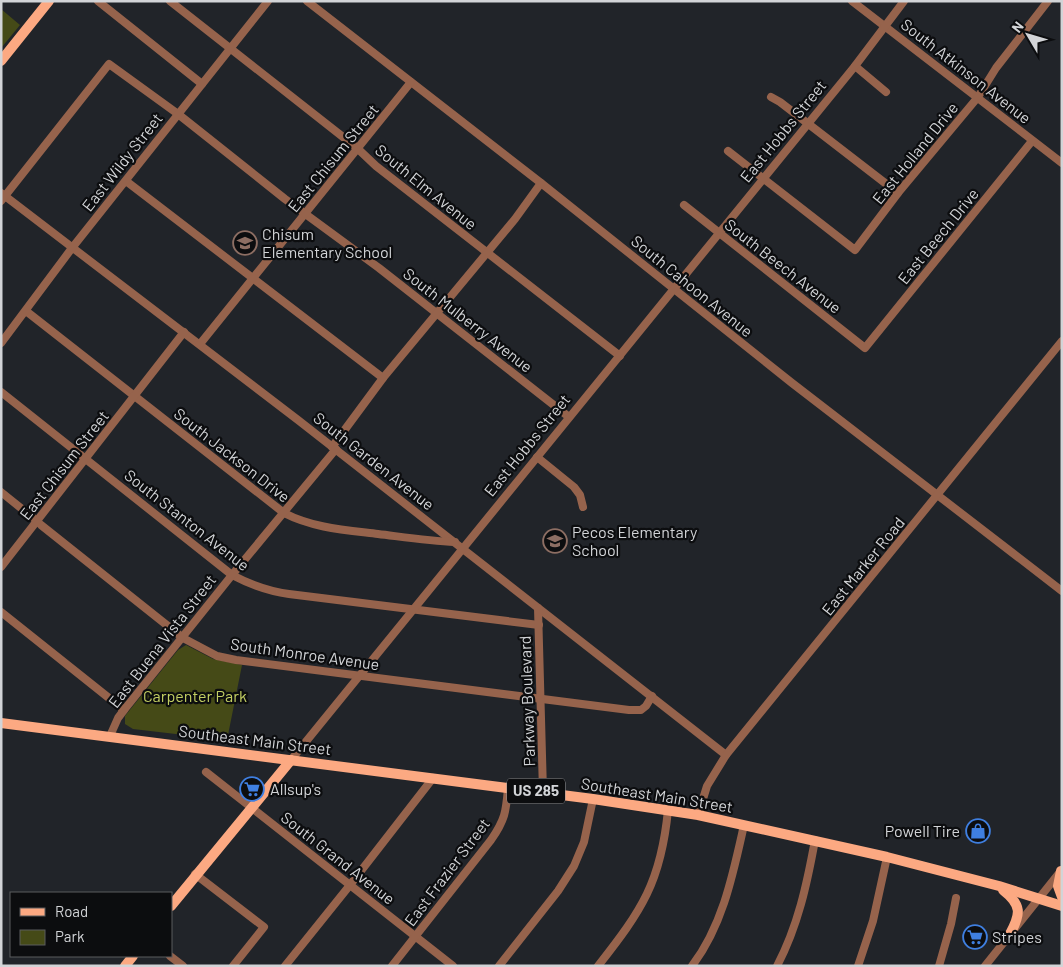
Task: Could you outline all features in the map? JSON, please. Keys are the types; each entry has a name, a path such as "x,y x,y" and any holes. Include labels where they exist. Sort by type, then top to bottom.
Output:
{"main road":[{"path":"1,61 49,1"},
{"name":"Southeast Main Street","path":"1,722 543,792 698,815 887,857 998,886 1062,906"},
{"name":"East Hobbs Street","path":"172,905 195,874 291,760"},
{"path":"1062,871 1058,886 1062,897"},
{"path":"998,886 1018,906 1018,919 1010,934"}],"street":[{"path":"98,1 202,84"},
{"name":"South Elm Avenue","path":"170,1 357,148 376,166 620,356"},
{"name":"East Wildy Street","path":"1,343 72,248 268,1"},
{"name":"South Cahoon Avenue","path":"307,1 1062,592"},
{"name":"South Atkinson Avenue","path":"852,1 1062,164"},
{"name":"East Hobbs Street","path":"291,760 855,66 904,1"},
{"name":"East Holland Drive","path":"763,178 855,250 898,193 978,97 996,68 1048,1"},
{"name":"South Mulberry Avenue","path":"3,197 109,64 178,114 569,417"},
{"path":"855,66 886,92"},
{"name":"East Chisum Street","path":"200,344 411,82"},
{"path":"771,97 898,193"},
{"name":"East Beech Drive","path":"865,348 1032,141"},
{"path":"728,151 763,178"},
{"path":"126,181 383,378"},
{"name":"East Buena Vista Street","path":"110,736 124,710 284,513 334,448 383,378 487,253 541,183"},
{"name":"South Garden Avenue","path":"3,197 200,344 726,755"},
{"name":"South Beech Avenue","path":"684,205 865,348"},
{"name":"South Jackson Drive","path":"26,311 284,513 319,527 455,542"},
{"name":"East Chisum Street","path":"1,567 184,332"},
{"name":"East Marker Road","path":"698,815 707,786 726,755 1062,341"},
{"name":"South Stanton Avenue","path":"1,392 232,575 249,584 267,590 536,625"},
{"path":"537,457 574,487 580,495 583,507"},
{"name":"South Monroe Avenue","path":"1,492 183,638 217,656 236,660 640,710 646,706 652,696"},
{"name":"Parkway Boulevard","path":"538,608 536,625 541,698 543,792"},
{"path":"1,612 124,710"},
{"name":"South Grand Avenue","path":"206,772 453,966"},
{"path":"285,966 433,778"},
{"name":"East Frazier Street","path":"392,966 502,824 507,806 508,788"},
{"path":"499,966 558,891 574,866 584,842 593,799"},
{"path":"598,966 637,914 648,894 662,855 668,810"},
{"path":"692,966 708,940 728,891 744,825"},
{"path":"777,966 801,907 816,840"},
{"path":"858,966 875,913 887,857"},
{"path":"984,966 1062,871"},
{"path":"195,874 264,928 233,966"},
{"path":"939,966 956,898"},
{"path":"171,957 182,966"}],"green space":[{"path":"1,9 20,25 2,47 1,47"},
{"name":"Carpenter Park","path":"186,645 213,659 242,665 227,740 133,729 125,724 125,716 178,650"}],"place":[{"name":"Chisum Elementary School","path":"245,243"},
{"name":"Pecos Elementary School","path":"555,541"},
{"name":"Allsup's","path":"252,789"},
{"name":"Powell Tire","path":"978,831"},
{"name":"Stripes","path":"975,937"}]}
